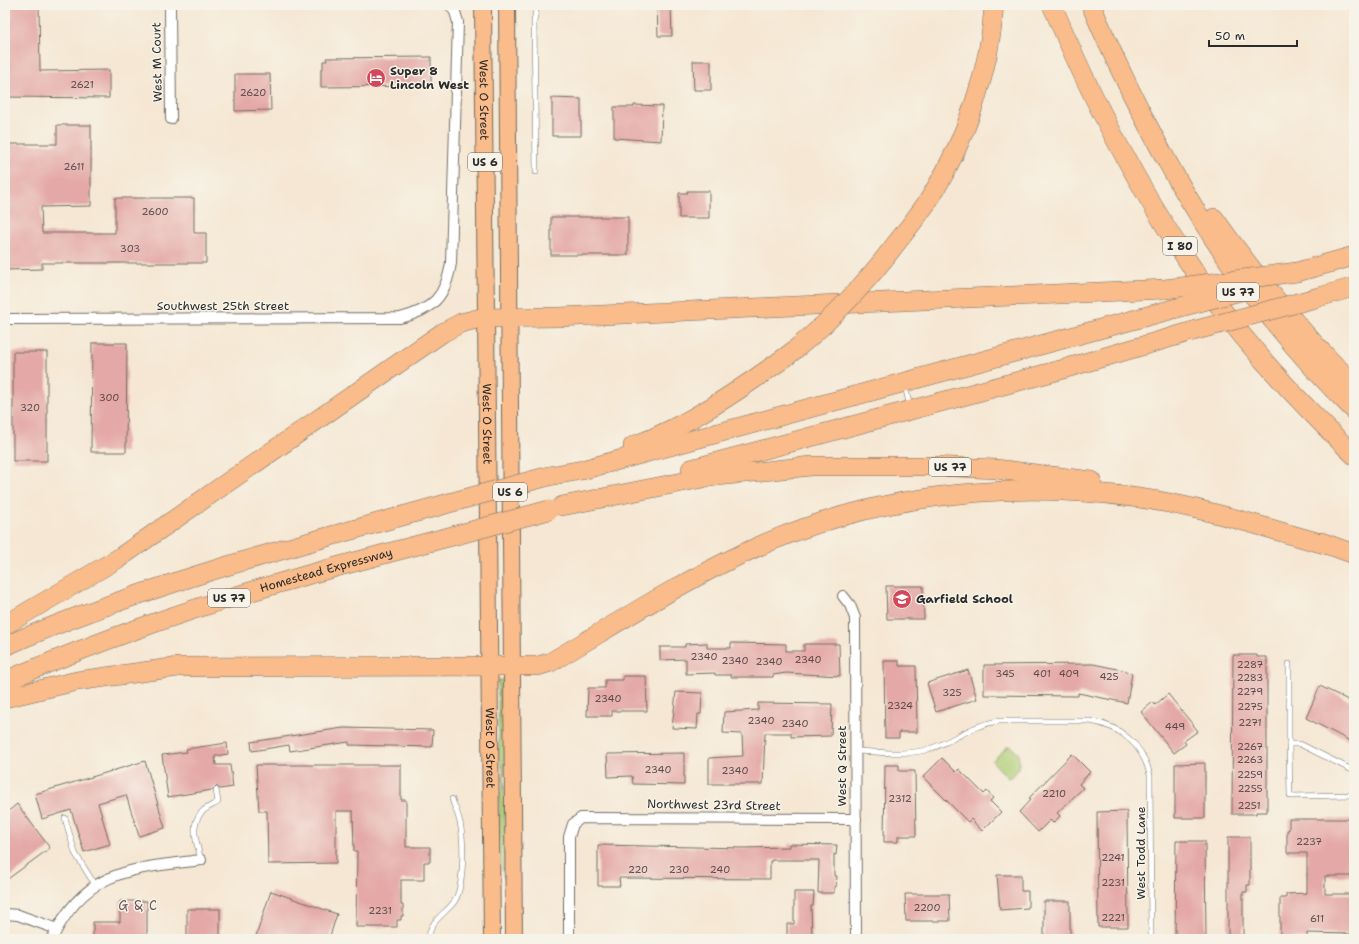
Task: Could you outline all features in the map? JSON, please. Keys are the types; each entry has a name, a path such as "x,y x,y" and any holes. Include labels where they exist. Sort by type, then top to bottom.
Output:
{"highway":[{"path":"548,476 636,445 681,425 740,389 787,356 804,343 856,294 931,196 957,147 981,81 988,50 994,5"},
{"name":"I 80","path":"1052,5 1100,109 1138,178 1208,291 1243,335 1292,391 1354,455"},
{"name":"I 80","path":"1091,5 1143,117 1186,195 1223,256 1298,349 1354,410"},
{"path":"1143,117 1246,262 1293,320 1354,384"},
{"name":"US 77","path":"5,646 77,616 165,584 548,476 582,470 905,384 1281,280 1297,272 1354,256"},
{"path":"5,625 119,558 442,333 468,320 1165,289 1297,272"},
{"path":"556,508 689,470 1060,370 1193,331 1354,287"},
{"name":"US 77","path":"556,508 696,479 785,467 933,466 1020,472 1120,486 1221,509 1283,527 1354,554"},
{"path":"5,698 77,681 178,667 538,666 551,662 701,574 744,553 825,521 872,508 919,499 1006,490 1098,492 1184,506 1332,546"},
{"name":"Homestead Expressway","path":"5,681 141,627 229,598 328,569 556,508"}],"main road":[{"name":"West O Street","path":"483,5 492,939"},
{"name":"West O Street","path":"507,5 508,318 514,939"}],"street":[{"name":"West M Court","path":"170,5 171,119"},
{"name":"Southwest 25th Street","path":"5,318 400,318 425,310 444,291 449,277 451,263 458,22 455,12 450,5"},
{"name":"West Q Street","path":"843,596 850,605 854,618 856,939"},
{"name":"Northwest 23rd Street","path":"569,939 569,837 573,824 581,818 856,819"},
{"path":"52,939 75,902 95,885 115,875 128,871 201,860"},
{"path":"5,914 18,915 57,929"}],"lane":[{"path":"536,172 534,22 536,10 540,5"},
{"path":"905,384 911,410"},
{"path":"1289,664 1290,796 1354,795"},
{"name":"West Todd Lane","path":"856,751 920,751 940,744 964,731 994,721 1090,721 1108,726 1127,736 1141,754 1148,768 1151,783 1151,939"},
{"path":"1289,744 1300,744 1354,771"},
{"path":"201,860 193,829 196,819 204,809 218,802 216,790"},
{"path":"429,939 431,926 453,903 458,895 462,882 462,829 452,799"},
{"path":"65,818 75,853 95,885"}],"green space":[{"path":"498,680 504,680 505,879 500,858 499,796 503,786 503,771 499,758"},
{"path":"1010,746 1018,753 1019,764 1015,774 1008,778 992,761"}],"building":[{"path":"5,5 39,5 40,71 109,70 109,98 5,97"},
{"path":"657,6 671,6 672,36 658,36"},
{"name":"Super 8 Lincoln West","path":"431,57 431,86 321,87 321,69 323,69 323,61 327,61 326,58"},
{"path":"693,61 711,61 711,90 694,90"},
{"path":"235,74 270,74 271,110 235,111"},
{"path":"552,98 581,99 581,136 552,136"},
{"path":"634,105 662,106 661,141 614,138 614,107 634,107"},
{"path":"57,125 91,125 91,206 41,207 42,233 115,233 115,198 194,198 194,233 206,233 206,263 42,263 42,269 5,270 5,144 57,144"},
{"path":"687,191 709,191 709,218 679,218 679,193 688,193"},
{"path":"551,217 628,217 628,255 551,255"},
{"path":"92,343 127,343 126,452 91,452"},
{"path":"13,352 47,352 47,461 13,461"},
{"path":"886,586 923,586 924,619 887,619"},
{"path":"707,643 707,648 731,648 731,643 786,644 786,651 804,651 804,644 839,644 840,676 786,673 773,675 773,677 731,677 731,675 715,675 715,673 686,674 686,659 660,660 660,647 685,647 685,644"},
{"path":"1233,655 1257,655 1257,657 1267,657 1267,812 1256,812 1256,814 1232,814"},
{"path":"884,661 899,661 899,666 916,666 917,732 899,732 899,738 885,738"},
{"path":"1093,664 1132,673 1127,703 1078,693 1078,696 984,695 984,665"},
{"path":"968,670 977,699 936,712 927,683"},
{"path":"623,676 646,676 647,711 612,711 612,716 587,716 588,688 605,688 605,680 623,680"},
{"path":"1320,686 1354,703 1354,743 1306,718"},
{"path":"676,692 702,693 701,714 698,714 697,729 672,728"},
{"path":"1168,694 1198,731 1184,741 1186,744 1174,753 1141,712 1153,702 1155,705"},
{"path":"758,703 832,704 831,736 791,737 791,733 765,733 763,784 709,784 709,758 743,756 742,734 723,733 724,712 758,710"},
{"path":"343,728 433,730 432,747 349,745 349,742 290,751 289,745 252,751 251,742"},
{"path":"227,743 228,754 215,756 216,765 230,765 233,787 220,789 216,786 212,790 168,797 162,755 187,752 186,749"},
{"path":"684,753 684,785 633,784 632,776 608,777 607,754"},
{"path":"1072,754 1090,772 1079,784 1083,788 1057,813 1060,816 1053,823 1050,820 1038,832 1019,812 1031,799 1029,798"},
{"path":"942,758 956,772 959,769 984,794 987,791 993,798 990,801 1001,812 982,831 971,819 968,822 923,777"},
{"path":"145,761 165,828 139,836 126,795 98,803 110,844 84,852 71,810 42,819 35,794"},
{"path":"1205,763 1205,818 1175,818 1175,764"},
{"path":"256,765 401,765 401,800 406,800 406,847 430,847 430,862 424,862 424,880 401,880 401,905 403,905 403,916 401,916 401,920 397,920 397,927 356,927 357,851 354,851 353,811 336,811 336,863 268,864 267,811 259,811"},
{"path":"885,765 899,765 899,771 915,771 916,836 898,836 898,842 884,842"},
{"path":"17,804 50,848 5,881 5,814"},
{"path":"1127,811 1128,927 1098,927 1097,812"},
{"path":"1289,819 1354,819 1354,876 1325,876 1325,894 1354,894 1354,932 1350,934 1307,933 1307,939 1280,938 1280,898 1286,898 1286,894 1307,893 1307,853 1287,853 1287,830 1289,830"},
{"path":"1228,837 1250,837 1250,885 1247,885 1247,892 1243,892 1243,939 1228,939"},
{"path":"1176,841 1205,841 1206,939 1175,939"},
{"path":"789,844 837,845 836,855 834,854 834,876 837,876 834,893 818,893 819,860 772,860 770,861 770,879 619,878 620,886 598,886 598,845 743,848 789,847"},
{"path":"997,875 1021,875 1021,891 1028,891 1028,908 1000,910"},
{"path":"271,891 337,914 329,939 255,939"},
{"path":"794,892 814,892 813,906 811,906 812,938 787,938 787,924 794,924"},
{"path":"905,894 949,894 950,921 906,921"},
{"path":"120,901 147,901 147,939 93,939 93,922 120,922"},
{"path":"1044,901 1070,901 1070,939 1044,939"},
{"path":"187,909 220,909 220,939 187,939"}],"place":[{"name":"Super 8 Lincoln West","path":"376,78"},
{"name":"Garfield School","path":"902,599"}],"district":[{"name":"G & C","path":"138,905"}]}
